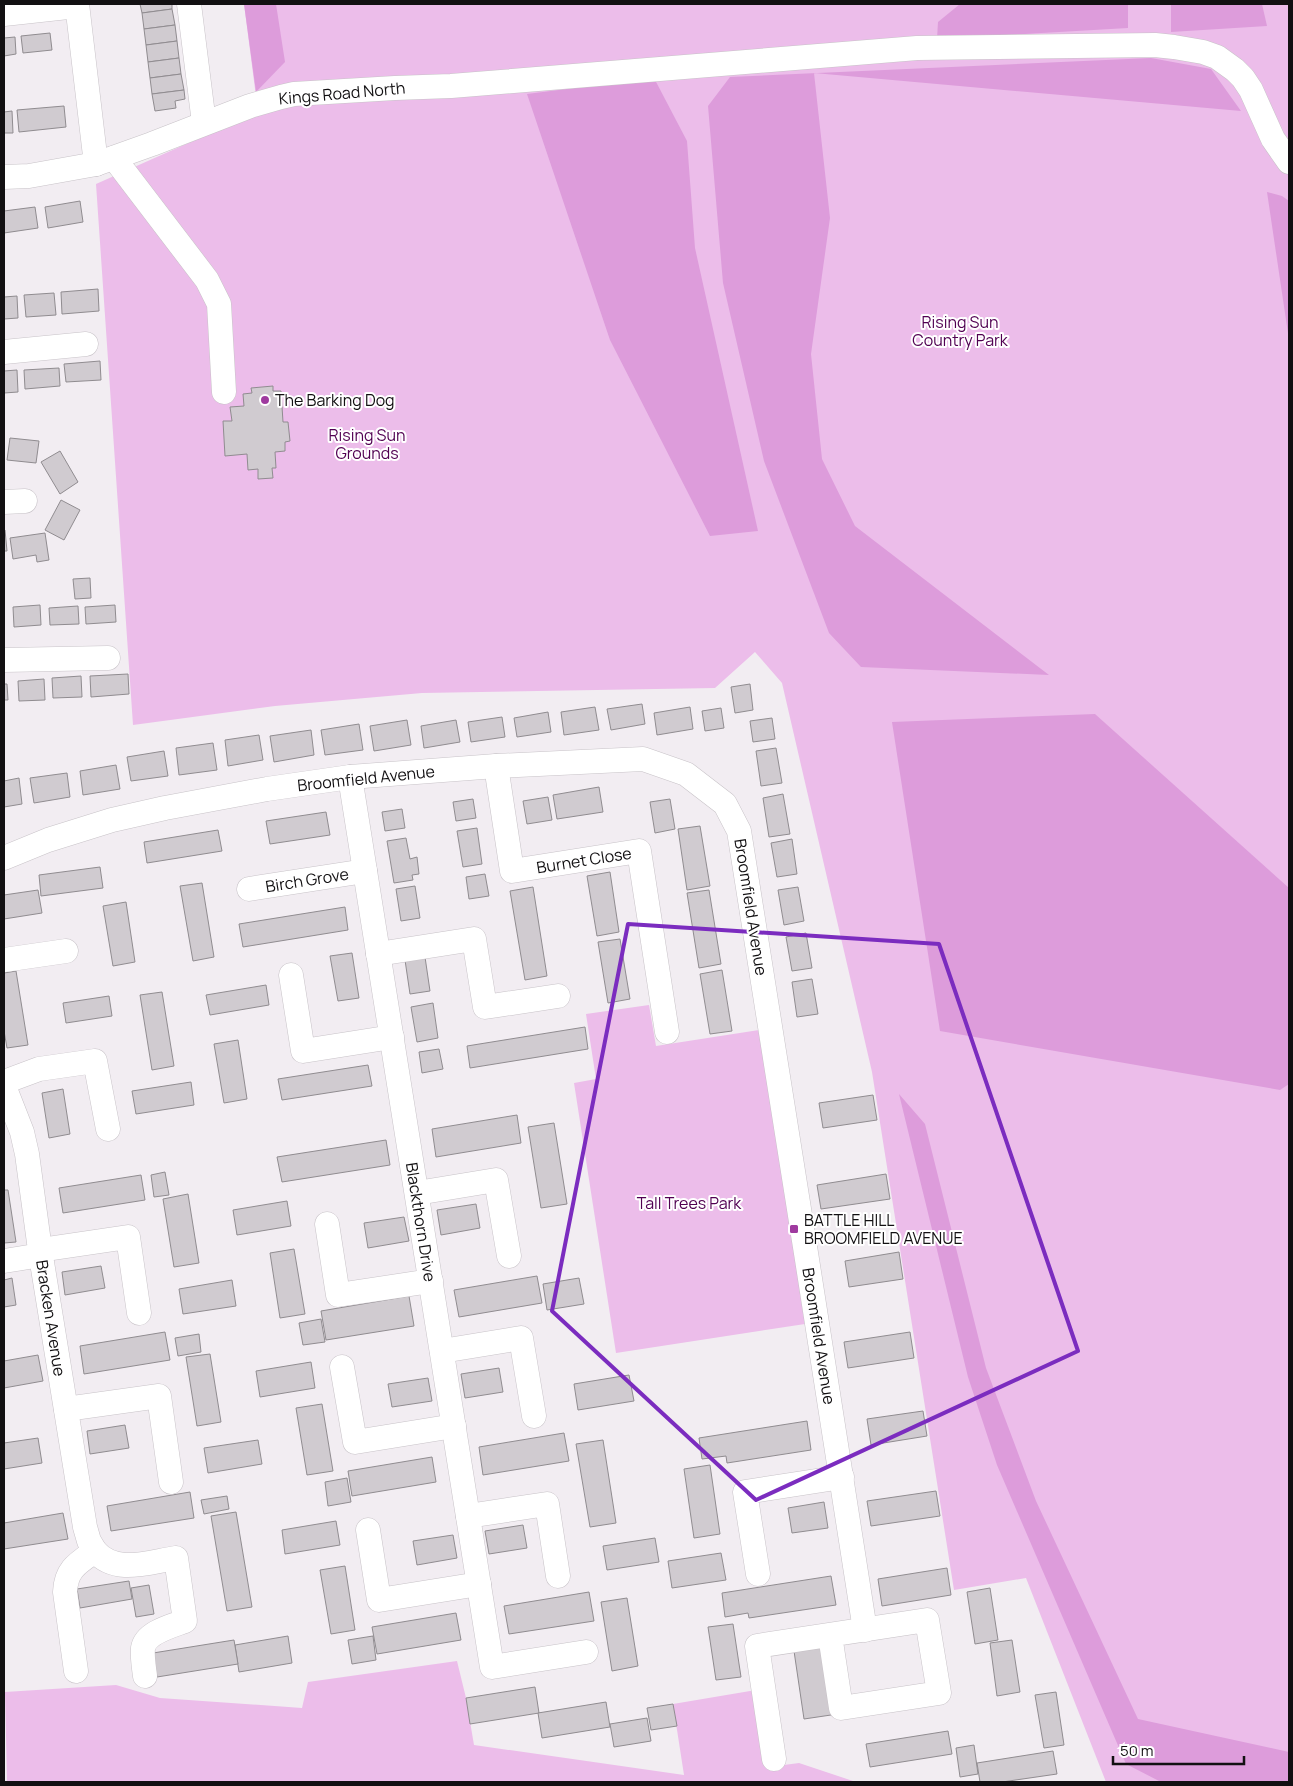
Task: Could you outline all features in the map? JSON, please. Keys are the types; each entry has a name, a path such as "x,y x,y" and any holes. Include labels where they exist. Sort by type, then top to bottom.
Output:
{"street":[{"path":"189,4 204,123"},
{"path":"4,14 77,5 105,161 207,280 219,304 224,392"},
{"name":"Kings Road North","path":"4,177 29,176 105,161 268,100 294,94 451,86 918,48 1155,45 1217,56 1227,62 1244,78 1273,139 1289,162"},
{"path":"4,352 86,344"},
{"path":"4,660 108,658"},
{"name":"Broomfield Avenue","path":"4,858 48,840 112,820 165,808 350,777 496,766 643,759 686,774 725,804 739,831 865,1630"},
{"name":"Burnet Close","path":"496,766 512,871 639,851 667,1032"},
{"name":"Blackthorn Drive","path":"350,777 492,1667 586,1652"},
{"name":"Birch Grove","path":"249,889 365,871"},
{"path":"378,954 474,938 485,1008 558,996"},
{"path":"4,960 66,951"},
{"path":"291,976 303,1051 392,1037"},
{"path":"4,1084 39,1069 95,1061 108,1129"},
{"name":"Bracken Avenue","path":"4,1084 22,1132 25,1147 85,1527 89,1541 95,1551"},
{"path":"417,1193 496,1180 509,1256"},
{"path":"327,1224 338,1295 431,1281"},
{"path":"4,1261 128,1237 139,1312"},
{"path":"442,1351 521,1338 534,1416"},
{"path":"342,1367 355,1442 454,1426"},
{"path":"66,1409 159,1396 171,1482"},
{"path":"758,1574 745,1492 842,1477"},
{"path":"468,1516 547,1504 558,1576"},
{"path":"368,1530 379,1600 479,1584"},
{"path":"76,1671 65,1592 66,1580 74,1566 95,1551 102,1559 122,1566 176,1558 185,1620 158,1632 145,1642 143,1650 145,1676"},
{"path":"774,1759 757,1646 927,1620 939,1694 841,1708 830,1635"}],"highlighted area":[{"path":"628,924 939,944 1078,1351 756,1500 552,1311"}],"green space":[{"name":"Rising Sun Country Park","path":"244,4 1289,4 1289,1782 1106,1782 1026,1578 954,1590 872,1072 782,683 755,652 715,688 422,693 275,706 133,725 96,184 258,112"},
{"name":"Tall Trees Park","path":"649,1005 656,1046 759,1030 805,1324 616,1353 574,1083 596,1079 586,1014"},
{"path":"457,1661 474,1745 684,1775 673,1704 756,1690 769,1767 799,1763 856,1782 7,1782 5,1692 116,1685 160,1698 302,1708 308,1682"}],"shaded area":[{"path":"244,4 276,4 285,62 256,92"},
{"path":"960,4 1128,4 1128,28 937,39 938,22"},
{"path":"1171,4 1262,4 1267,26 1171,32"},
{"path":"1151,58 1211,69 1241,111 816,73"},
{"path":"814,73 830,218 811,354 822,459 855,526 1049,675 861,667 829,633 764,461 723,283 708,106 730,77"},
{"path":"654,78 687,141 695,248 758,531 710,536 610,340 527,94"},
{"path":"1267,192 1282,196 1289,201 1289,340"},
{"path":"1095,714 1289,888 1289,1084 1280,1090 940,1031 892,722"},
{"path":"899,1094 925,1124 986,1368 1036,1501 1138,1719 1289,1752 1289,1782 1161,1782 1126,1764 997,1465 968,1377"}],"building":[{"path":"140,4 172,4 172,9 142,13"},
{"path":"172,9 175,25 144,29 142,13"},
{"path":"175,25 177,41 146,45 144,29"},
{"path":"50,33 52,50 23,53 21,36"},
{"path":"15,37 16,54 4,56 4,38"},
{"path":"177,41 179,58 148,62 146,45"},
{"path":"179,58 181,74 150,78 148,62"},
{"path":"181,74 184,90 152,94 150,78"},
{"path":"184,90 185,99 175,101 176,108 155,111 152,94"},
{"path":"64,106 66,127 19,132 17,110"},
{"path":"12,111 13,133 4,133 4,112"},
{"path":"80,201 83,222 48,228 45,207"},
{"path":"35,207 38,228 4,233 4,211"},
{"path":"98,289 99,311 62,314 61,292"},
{"path":"54,293 56,315 26,317 24,295"},
{"path":"17,296 18,318 4,319 4,297"},
{"path":"100,361 101,380 66,382 64,364"},
{"path":"59,368 60,386 25,389 24,370"},
{"path":"17,370 18,392 4,393 4,371"},
{"path":"273,386 273,391 281,391 283,422 288,422 290,441 285,442 285,451 275,452 276,468 272,468 273,478 258,479 258,469 248,470 247,454 225,456 223,421 232,421 230,407 244,406 243,394 252,393 251,388"},
{"path":"10,438 39,441 36,463 7,460"},
{"path":"60,451 78,482 60,494 41,462"},
{"path":"61,500 80,510 64,540 45,530"},
{"path":"5,530 7,551 4,551"},
{"path":"45,533 49,560 37,562 36,555 13,559 10,538"},
{"path":"90,578 91,598 75,599 73,579"},
{"path":"40,605 41,625 14,627 13,607"},
{"path":"115,605 116,622 86,624 85,607"},
{"path":"78,606 79,624 50,625 49,608"},
{"path":"128,674 129,694 91,697 90,676"},
{"path":"81,676 82,697 53,698 52,678"},
{"path":"44,679 45,700 19,701 18,681"},
{"path":"4,684 7,684 8,700 4,700"},
{"path":"750,684 753,710 735,713 731,687"},
{"path":"642,704 645,724 611,730 607,709"},
{"path":"595,707 599,730 564,735 561,712"},
{"path":"690,707 693,729 657,735 654,713"},
{"path":"721,708 724,728 705,731 702,711"},
{"path":"548,712 551,732 517,737 514,718"},
{"path":"502,717 505,737 471,742 468,722"},
{"path":"772,718 775,739 753,742 750,721"},
{"path":"407,720 411,745 374,751 370,726"},
{"path":"456,720 460,742 424,748 421,726"},
{"path":"359,724 363,750 325,755 321,730"},
{"path":"311,730 314,755 274,762 270,736"},
{"path":"259,735 263,760 228,766 225,740"},
{"path":"213,743 217,770 179,775 176,748"},
{"path":"776,748 782,783 761,786 756,751"},
{"path":"164,751 168,776 131,781 127,757"},
{"path":"116,765 120,789 83,795 80,771"},
{"path":"67,773 70,797 34,803 30,778"},
{"path":"19,778 22,804 4,807 4,781"},
{"path":"599,787 603,812 557,819 553,795"},
{"path":"783,794 790,834 769,837 763,798"},
{"path":"548,797 552,820 527,824 523,801"},
{"path":"473,799 476,818 456,821 453,802"},
{"path":"670,799 675,829 655,833 650,802"},
{"path":"402,809 405,828 385,831 382,812"},
{"path":"326,812 330,835 270,844 266,821"},
{"path":"700,826 710,886 687,890 678,829"},
{"path":"477,828 482,864 463,867 457,831"},
{"path":"218,830 222,851 147,863 144,842"},
{"path":"406,838 410,859 417,857 419,874 412,875 413,880 394,883 387,841"},
{"path":"792,839 797,874 777,877 771,843"},
{"path":"100,867 103,888 41,896 39,875"},
{"path":"610,872 619,932 597,936 587,876"},
{"path":"485,874 489,896 469,899 466,877"},
{"path":"202,883 214,957 193,961 180,886"},
{"path":"415,886 420,918 401,921 396,889"},
{"path":"533,887 547,976 525,980 510,891"},
{"path":"798,887 804,921 784,925 778,890"},
{"path":"38,890 42,913 4,919 4,895"},
{"path":"709,890 721,964 699,968 687,893"},
{"path":"126,902 135,962 113,966 103,906"},
{"path":"345,907 348,930 243,947 239,924"},
{"path":"806,933 812,968 792,971 786,937"},
{"path":"620,939 630,999 608,1003 598,942"},
{"path":"352,953 359,998 338,1001 330,956"},
{"path":"425,957 430,991 410,994 405,960"},
{"path":"722,970 732,1031 710,1034 700,974"},
{"path":"16,971 28,1045 7,1048 4,1031 4,973"},
{"path":"812,979 818,1014 797,1017 792,982"},
{"path":"266,985 269,1005 210,1015 206,995"},
{"path":"162,992 174,1066 152,1070 140,995"},
{"path":"109,996 112,1016 66,1023 63,1003"},
{"path":"433,1003 438,1038 417,1042 411,1007"},
{"path":"585,1027 588,1049 470,1068 467,1046"},
{"path":"238,1040 247,1099 224,1103 214,1044"},
{"path":"439,1049 443,1069 422,1073 419,1052"},
{"path":"368,1065 372,1086 282,1100 278,1079"},
{"path":"191,1082 194,1105 136,1114 132,1091"},
{"path":"63,1089 70,1134 49,1138 42,1093"},
{"path":"873,1095 877,1120 823,1128 819,1103"},
{"path":"517,1115 521,1143 436,1157 432,1129"},
{"path":"554,1123 567,1204 541,1208 528,1127"},
{"path":"386,1140 390,1165 282,1182 277,1157"},
{"path":"165,1172 169,1195 154,1197 151,1175"},
{"path":"886,1174 890,1199 821,1209 817,1185"},
{"path":"141,1175 145,1200 63,1213 59,1188"},
{"path":"4,1190 8,1190 16,1242 4,1243"},
{"path":"188,1194 199,1263 174,1267 163,1199"},
{"path":"287,1201 291,1226 237,1235 233,1210"},
{"path":"476,1204 480,1228 441,1235 437,1210"},
{"path":"404,1217 409,1241 368,1248 364,1223"},
{"path":"294,1249 305,1314 280,1318 270,1253"},
{"path":"899,1252 903,1279 849,1287 845,1261"},
{"path":"101,1266 105,1288 65,1295 62,1272"},
{"path":"537,1276 542,1303 459,1317 454,1290"},
{"path":"12,1278 16,1305 4,1307 4,1280"},
{"path":"579,1278 584,1304 547,1310 543,1284"},
{"path":"232,1280 236,1306 183,1314 179,1289"},
{"path":"409,1296 414,1326 326,1340 321,1311"},
{"path":"321,1319 325,1342 303,1345 299,1323"},
{"path":"165,1332 170,1360 84,1374 80,1346"},
{"path":"910,1332 914,1358 848,1368 844,1342"},
{"path":"199,1334 201,1352 178,1356 175,1338"},
{"path":"210,1354 221,1422 197,1426 186,1357"},
{"path":"38,1355 43,1381 4,1388 4,1361"},
{"path":"311,1362 315,1388 260,1397 256,1371"},
{"path":"499,1368 503,1392 465,1398 461,1374"},
{"path":"629,1375 634,1401 578,1410 574,1384"},
{"path":"428,1378 432,1401 392,1407 388,1384"},
{"path":"322,1404 333,1471 307,1475 296,1408"},
{"path":"923,1411 927,1436 871,1445 867,1419"},
{"path":"807,1421 811,1450 727,1463 726,1456 702,1459 699,1438"},
{"path":"125,1425 129,1448 90,1454 87,1431"},
{"path":"564,1433 569,1461 483,1475 479,1447"},
{"path":"38,1438 42,1463 4,1469 4,1443"},
{"path":"258,1440 262,1464 208,1473 204,1448"},
{"path":"603,1440 616,1523 590,1527 576,1444"},
{"path":"432,1457 436,1482 352,1496 348,1471"},
{"path":"710,1465 720,1534 694,1538 684,1469"},
{"path":"347,1478 351,1502 328,1506 325,1482"},
{"path":"936,1491 940,1516 871,1526 867,1501"},
{"path":"190,1492 194,1518 111,1531 107,1506"},
{"path":"227,1496 229,1509 204,1514 201,1500"},
{"path":"824,1502 828,1528 792,1533 788,1508"},
{"path":"236,1512 252,1607 227,1611 211,1516"},
{"path":"63,1513 68,1539 4,1549 4,1523"},
{"path":"336,1521 340,1545 285,1554 282,1530"},
{"path":"523,1525 527,1548 489,1554 485,1531"},
{"path":"453,1535 457,1558 417,1565 413,1541"},
{"path":"655,1538 659,1562 607,1570 603,1546"},
{"path":"721,1553 726,1580 672,1588 668,1561"},
{"path":"345,1566 355,1630 331,1634 320,1570"},
{"path":"947,1568 951,1595 882,1606 878,1579"},
{"path":"831,1576 836,1605 749,1618 748,1613 725,1617 722,1593"},
{"path":"129,1581 132,1599 80,1608 77,1589"},
{"path":"149,1585 154,1614 136,1617 131,1588"},
{"path":"990,1588 998,1640 975,1644 967,1592"},
{"path":"589,1592 594,1621 509,1634 504,1606"},
{"path":"627,1598 638,1666 612,1671 601,1602"},
{"path":"456,1613 461,1640 377,1654 372,1627"},
{"path":"733,1624 741,1677 716,1680 708,1627"},
{"path":"288,1636 292,1663 239,1672 235,1645"},
{"path":"373,1636 376,1660 352,1664 348,1640"},
{"path":"234,1640 238,1664 157,1677 153,1653"},
{"path":"1012,1640 1020,1692 997,1696 990,1643"},
{"path":"821,1647 831,1715 804,1719 794,1651"},
{"path":"535,1687 539,1713 470,1724 466,1698"},
{"path":"1056,1692 1064,1745 1044,1748 1035,1695"},
{"path":"606,1702 610,1727 542,1738 538,1713"},
{"path":"673,1704 677,1726 651,1730 647,1708"},
{"path":"647,1718 651,1741 614,1747 610,1724"},
{"path":"948,1731 952,1754 870,1767 866,1744"},
{"path":"974,1745 978,1774 960,1777 956,1748"},
{"path":"1053,1751 1057,1774 1002,1782 980,1782 977,1763"}],"place":[{"name":"The Barking Dog","path":"265,400"},
{"name":"BATTLE HILL BROOMFIELD AVENUE","path":"794,1229"}],"park label":[{"name":"Rising Sun Grounds","path":"367,444"}]}
